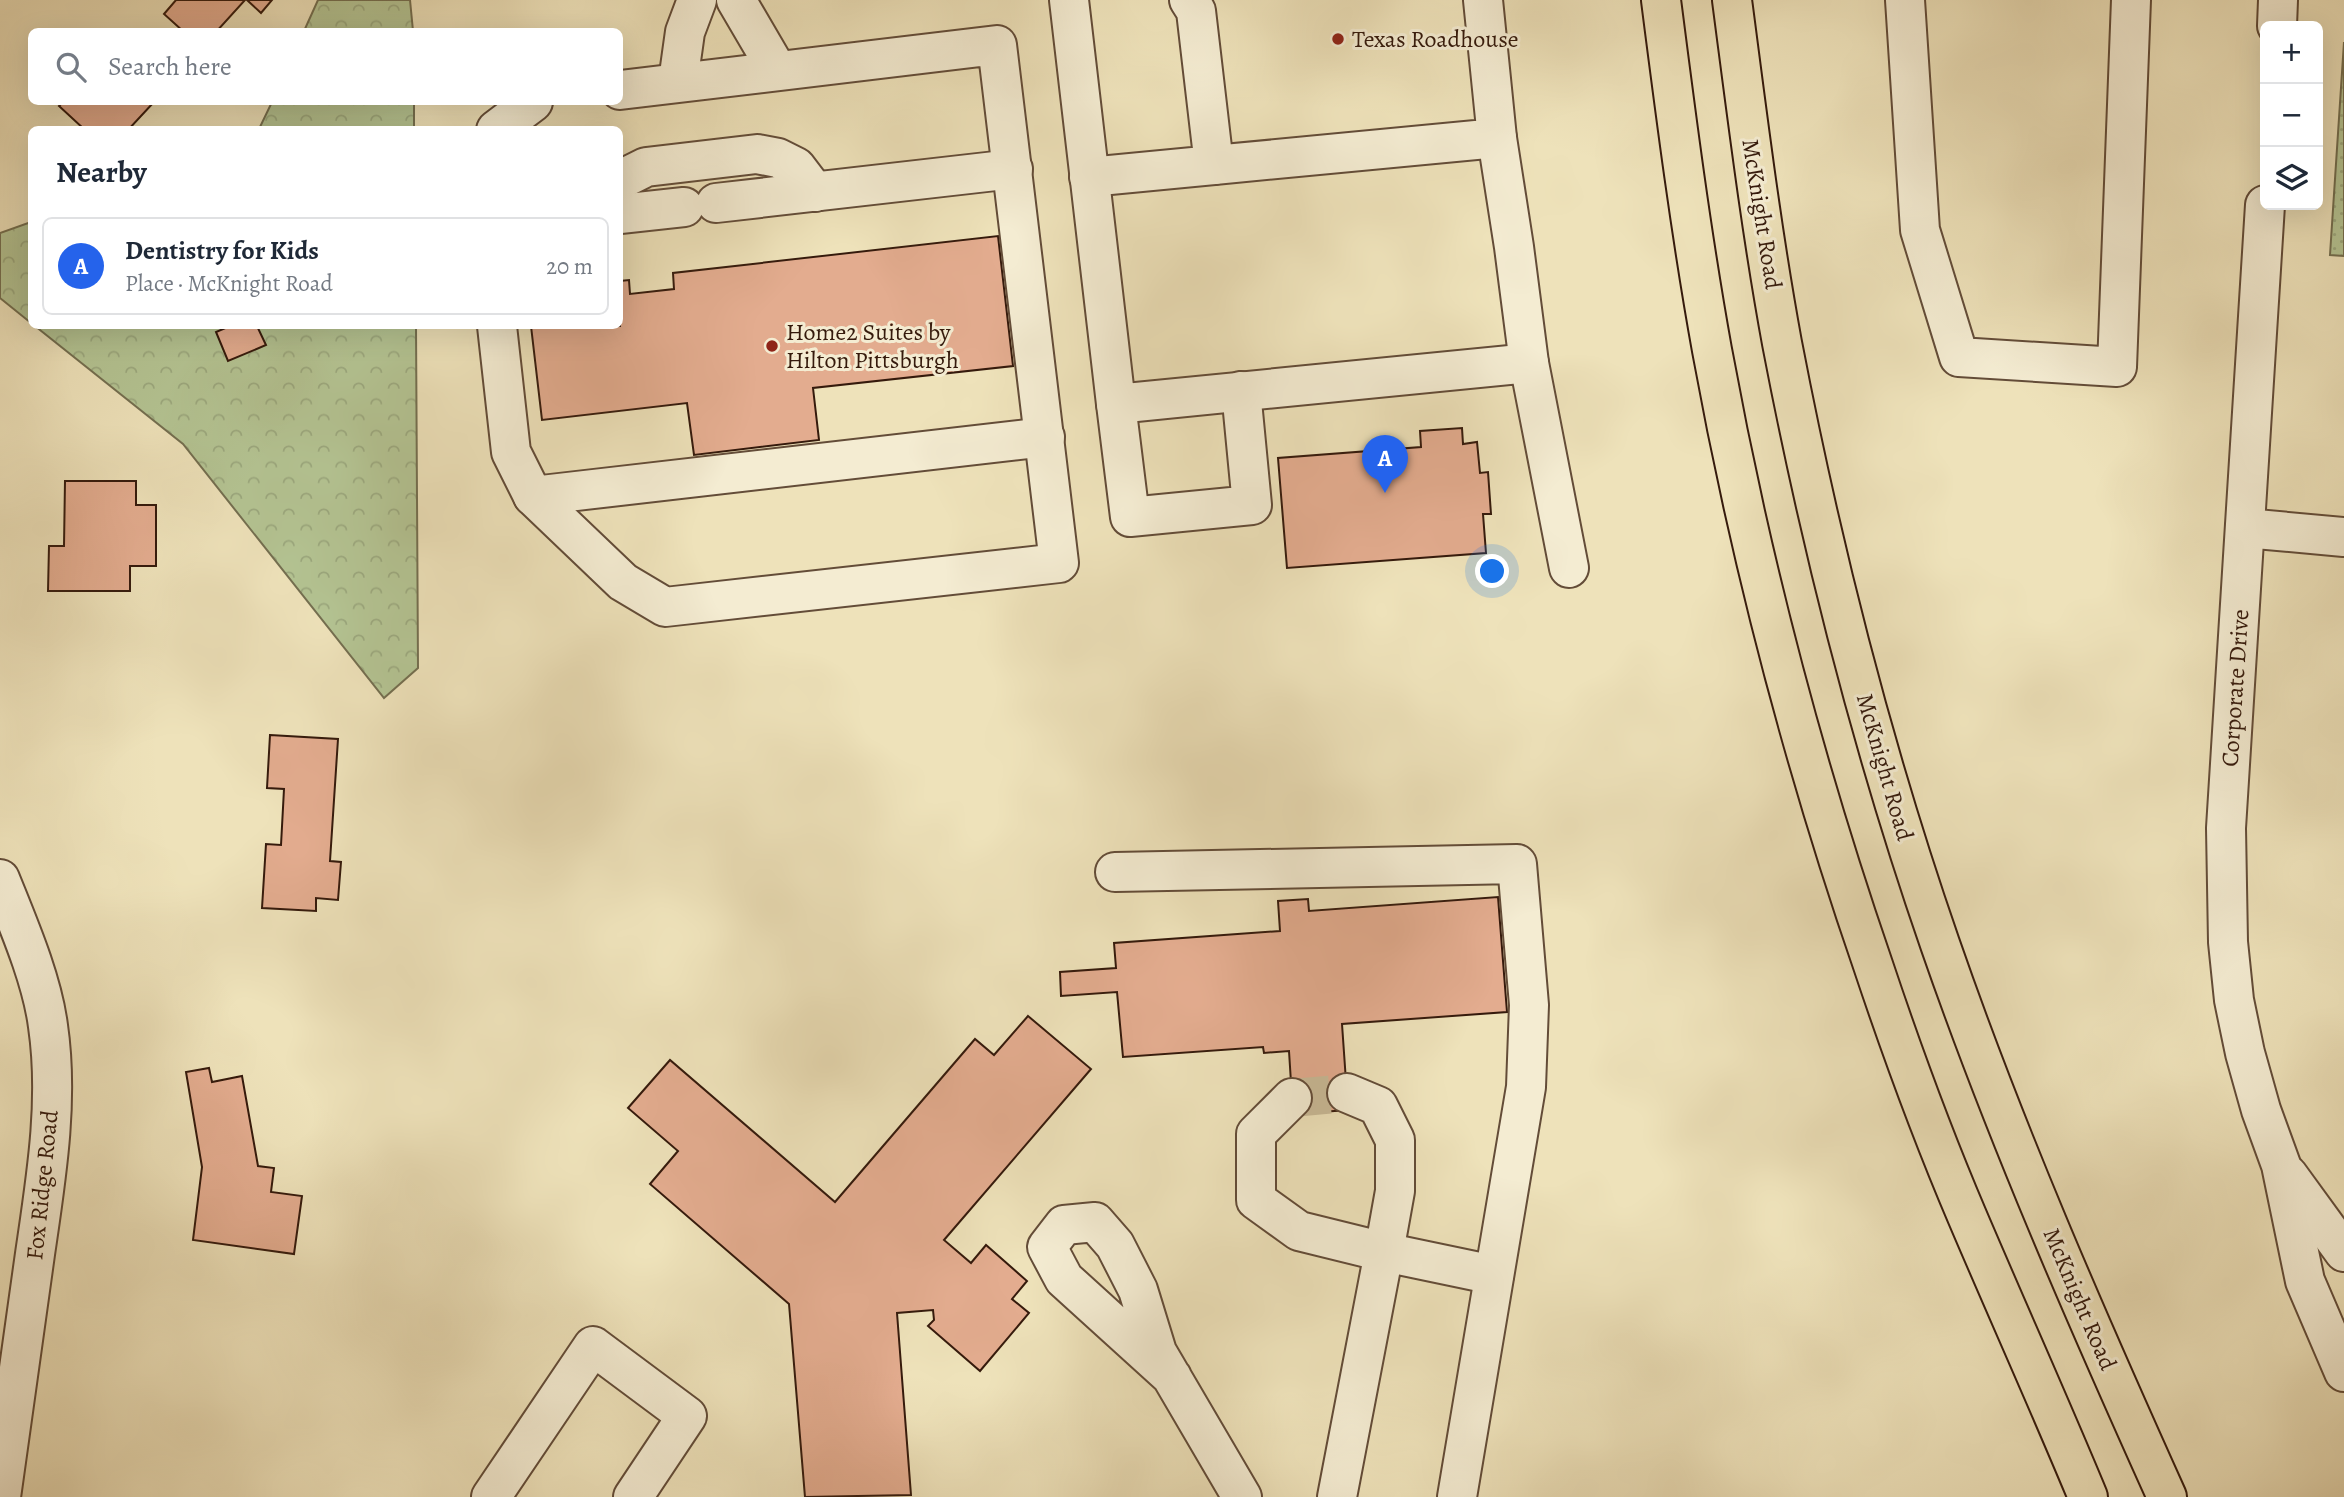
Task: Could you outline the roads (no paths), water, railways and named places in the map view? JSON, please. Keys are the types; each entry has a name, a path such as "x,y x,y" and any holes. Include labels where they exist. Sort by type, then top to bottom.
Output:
{"highway":[{"path":"1661,0 1692,231 1712,352 1746,516 1799,724 1856,914 1904,1050 1965,1211 2088,1497"},
{"name":"McKnight Road","path":"1732,0 1762,221 1803,446 1833,581 1891,792 1940,944 2031,1185 2166,1497"}],"street":[{"path":"678,82 685,32 697,0"},
{"path":"736,0 777,70"},
{"path":"1069,0 1130,517 1252,505 1241,391"},
{"path":"1189,0 1196,12 1214,165"},
{"path":"1483,0 1497,138 1529,363 1569,569"},
{"path":"1905,0 1920,230 1959,357 2117,367 2131,0"},
{"path":"2277,21 2278,0"},
{"path":"497,329 511,452 533,496 624,582 665,607 1059,563 997,46 623,90"},
{"path":"501,126 529,105"},
{"path":"1089,177 1497,138"},
{"path":"623,178 646,167 757,154 778,158 796,167 815,192"},
{"path":"623,214 1013,169"},
{"name":"Corporate Drive","path":"2266,210 2226,828 2228,942 2234,1000 2245,1053 2261,1110 2281,1165 2305,1281 2344,1373"},
{"path":"1116,404 1529,363"},
{"path":"533,496 1045,437"},
{"path":"2245,528 2344,537"},
{"path":"1115,872 1517,864 1528,1005 1526,1087 1457,1497"},
{"name":"Fox Ridge Road","path":"0,879 32,965 48,1023 53,1066 43,1195 1,1497"},
{"path":"1337,1497 1395,1191 1395,1140 1378,1106 1347,1093"},
{"path":"1292,1098 1256,1135 1256,1200 1299,1231 1494,1275"},
{"name":"Corporate Drive","path":"2281,1165 2344,1252"},
{"path":"492,1497 593,1346 687,1416 633,1497"},
{"path":"1172,1377 1242,1497"}],"tunnel":[{"path":"1292,1098 1347,1093"}],"place":[{"name":"Texas Roadhouse","path":"1338,39"},
{"name":"Home2 Suites by Hilton Pittsburgh","path":"772,346"},
{"name":"Dentistry for Kids","path":"1385,493"}]}
